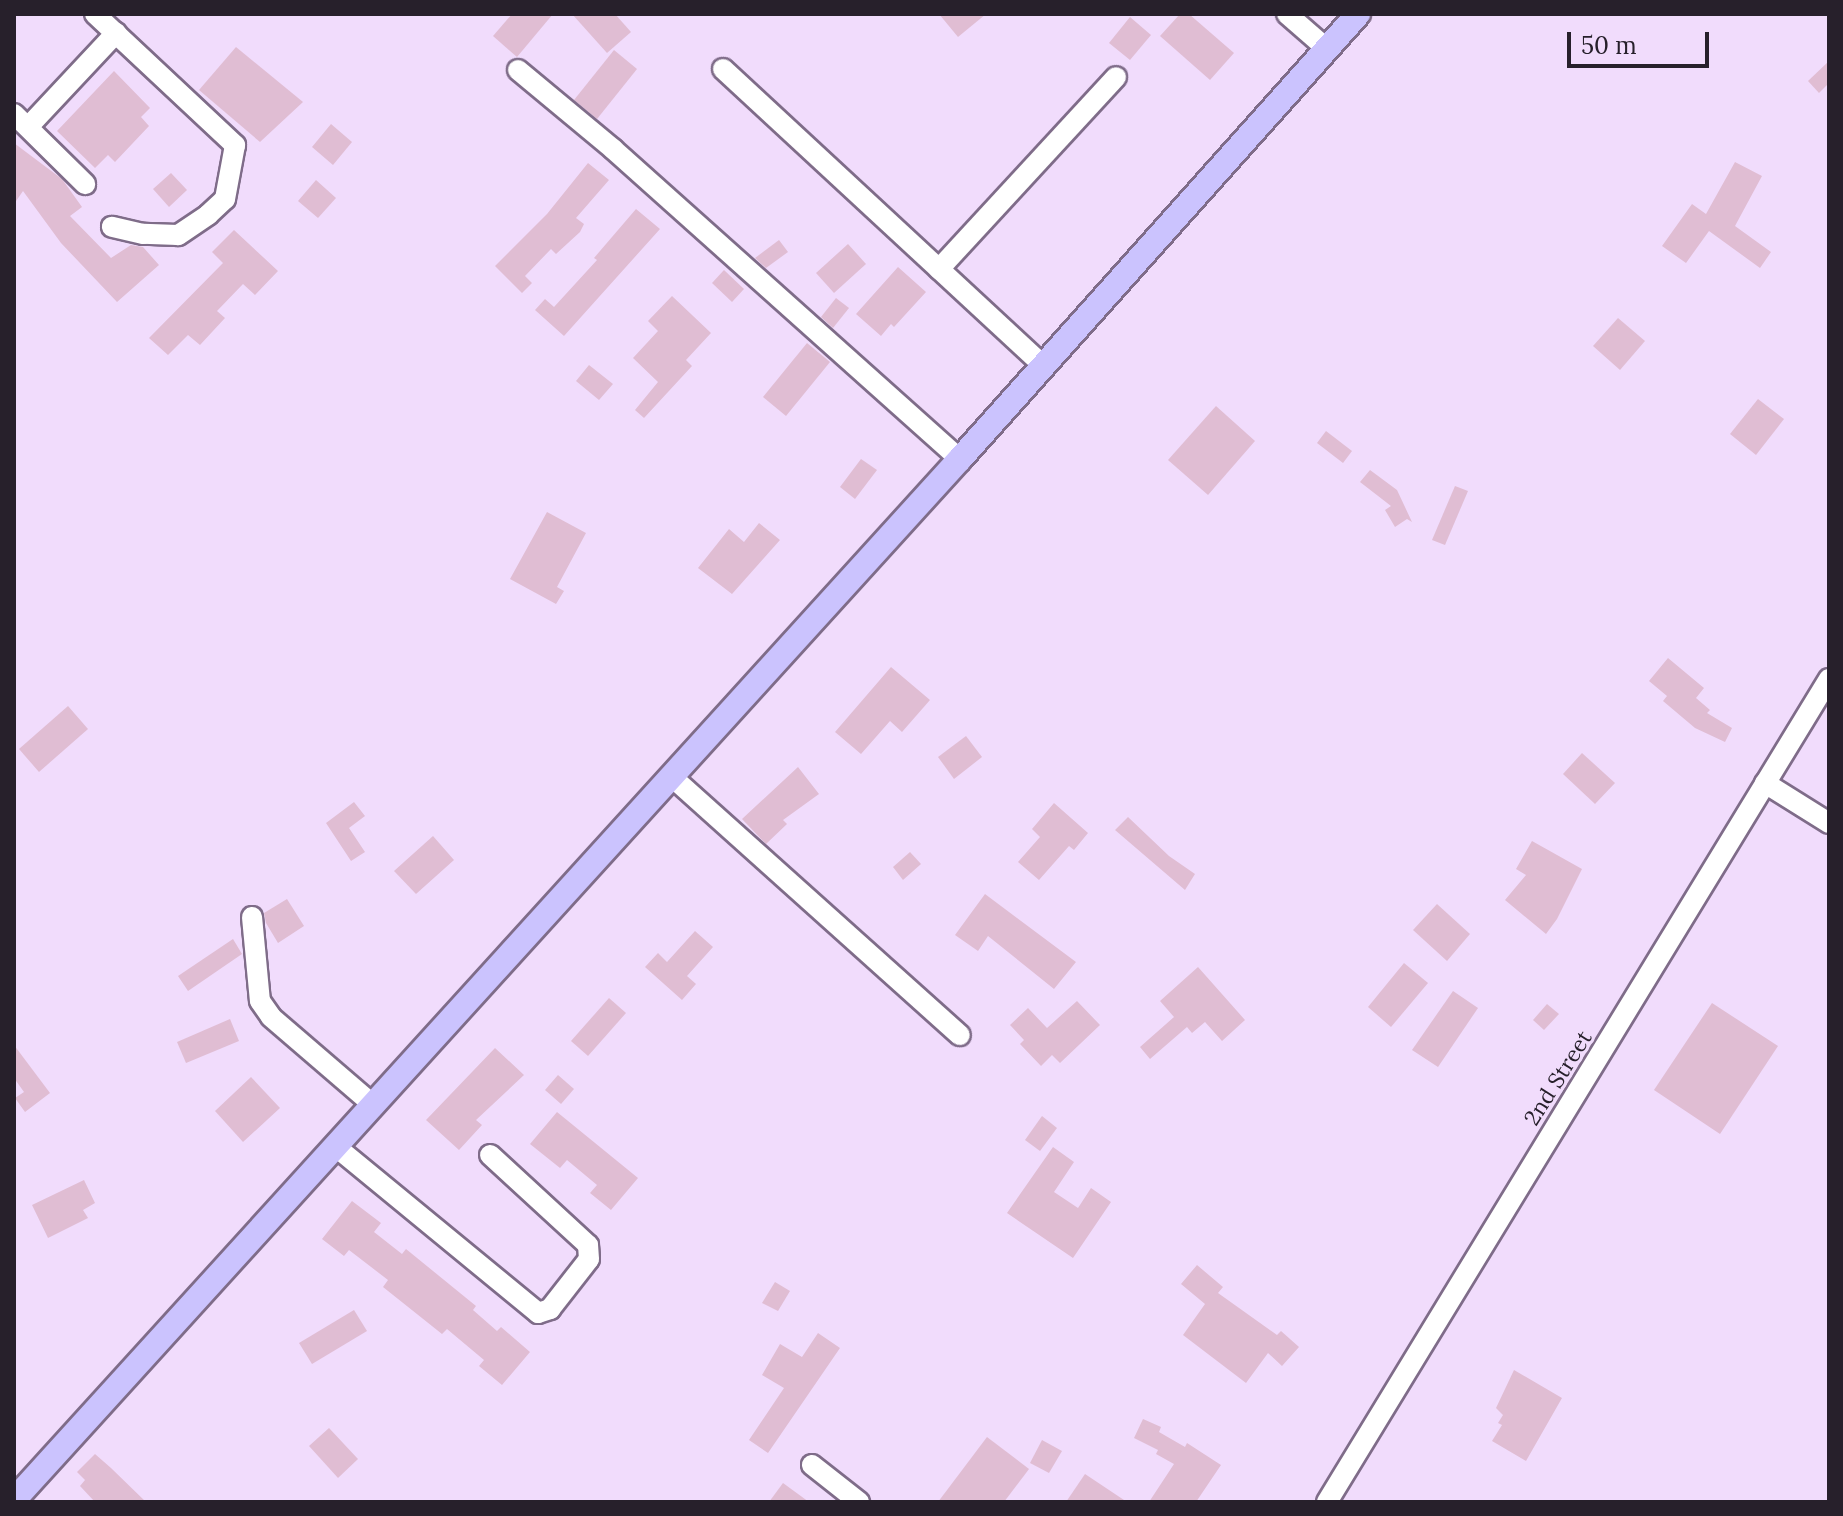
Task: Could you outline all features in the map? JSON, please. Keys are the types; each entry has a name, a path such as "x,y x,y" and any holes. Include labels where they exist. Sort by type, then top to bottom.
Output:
{"main road":[{"path":"14,1500 960,459 1358,14"}],"street":[{"path":"95,14 235,145 225,199 208,215 178,235 143,234 112,227"},
{"path":"1287,14 1326,48"},
{"path":"85,184 21,120 116,33"},
{"path":"723,69 1043,365"},
{"path":"518,70 613,149 960,459"},
{"path":"939,269 1116,77"},
{"name":"2nd Street","path":"1327,1502 1829,679"},
{"path":"671,776 960,1035"},
{"path":"1765,783 1829,823"},
{"path":"252,917 260,1001 271,1017 372,1104"},
{"path":"335,1146 538,1313 550,1309 589,1259 588,1245 490,1155"},
{"path":"812,1465 859,1502"}],"building":[{"path":"512,14 553,14 517,57 493,36"},
{"path":"572,14 615,14 631,32 607,53"},
{"path":"939,14 986,14 958,37"},
{"path":"1180,14 1189,14 1234,53 1210,80 1160,36"},
{"path":"1130,17 1151,35 1130,60 1109,43"},
{"path":"236,47 303,102 260,142 199,90"},
{"path":"614,50 637,69 597,119 574,100"},
{"path":"1829,61 1829,83 1819,93 1808,81"},
{"path":"114,71 150,108 141,117 149,126 115,162 108,155 95,168 57,131"},
{"path":"331,124 352,142 333,165 312,147"},
{"path":"14,143 62,179 82,207 70,216 111,258 131,245 143,247 159,265 117,302 61,243 23,191 14,204"},
{"path":"1735,162 1762,176 1735,226 1771,252 1760,268 1709,231 1686,263 1662,246 1692,204 1706,214"},
{"path":"588,163 609,180 576,218 584,224 580,232 556,254 551,249 525,276 532,283 522,293 495,266 547,214"},
{"path":"171,173 187,190 169,207 153,189"},
{"path":"316,180 336,198 318,218 298,201"},
{"path":"636,209 660,229 564,336 535,310 545,299 554,307 597,260 594,258"},
{"path":"234,230 278,271 255,295 243,284 217,311 225,318 200,345 188,335 168,355 149,338 223,263 212,252"},
{"path":"779,240 788,252 766,268 755,258"},
{"path":"848,244 866,264 834,293 816,273"},
{"path":"898,267 926,292 894,327 891,324 881,336 856,314"},
{"path":"724,270 744,289 732,302 712,283"},
{"path":"672,296 711,333 686,360 692,366 644,418 635,410 658,382 633,358 658,331 648,321"},
{"path":"836,298 849,308 833,328 821,317"},
{"path":"1618,318 1645,341 1620,370 1593,346"},
{"path":"807,343 830,362 786,416 763,397"},
{"path":"589,365 613,384 599,400 576,381"},
{"path":"1758,399 1784,419 1756,455 1730,434"},
{"path":"1216,406 1255,441 1208,495 1168,460"},
{"path":"1326,431 1352,451 1343,463 1317,443"},
{"path":"861,459 877,470 855,499 840,487"},
{"path":"1370,470 1397,490 1412,522 1407,519 1395,527 1385,510 1391,506 1360,482"},
{"path":"1455,486 1468,491 1445,545 1432,540"},
{"path":"547,512 586,533 557,587 564,591 556,604 510,579"},
{"path":"759,523 780,540 732,594 698,568 729,529 744,542"},
{"path":"1668,658 1704,688 1696,698 1710,710 1707,713 1732,728 1725,742 1695,728 1663,701 1667,696 1649,681"},
{"path":"891,667 930,700 902,732 890,721 861,754 835,732"},
{"path":"68,706 88,729 39,772 19,749"},
{"path":"966,736 982,757 954,779 938,757"},
{"path":"1582,753 1615,783 1595,804 1563,774"},
{"path":"798,767 819,794 783,820 787,824 766,844 742,819"},
{"path":"354,802 365,816 349,828 365,852 351,861 326,823"},
{"path":"1054,803 1088,833 1074,850 1069,846 1039,880 1018,862 1040,837 1032,829"},
{"path":"1128,817 1169,856 1195,874 1185,890 1115,830"},
{"path":"433,836 454,860 416,894 394,871"},
{"path":"1532,841 1582,869 1546,934 1505,900 1526,875 1516,869"},
{"path":"910,852 921,864 903,880 893,867"},
{"path":"985,894 1076,962 1054,989 988,936 978,951 955,935"},
{"path":"287,899 304,926 278,943 266,923 264,913"},
{"path":"1437,904 1470,934 1447,961 1413,930"},
{"path":"695,931 713,947 687,976 696,984 682,1000 645,967 658,953 667,962"},
{"path":"233,939 242,954 188,991 178,976"},
{"path":"1404,963 1428,983 1391,1027 1368,1007"},
{"path":"1198,967 1245,1020 1222,1041 1205,1022 1192,1033 1187,1027 1150,1059 1140,1047 1174,1017 1160,1001"},
{"path":"1453,991 1478,1008 1438,1067 1412,1050"},
{"path":"609,998 626,1013 588,1056 571,1041"},
{"path":"1077,1001 1100,1025 1060,1063 1052,1055 1041,1066 1020,1044 1024,1040 1010,1025 1028,1008 1047,1028"},
{"path":"1712,1003 1778,1046 1720,1134 1654,1090"},
{"path":"1547,1004 1559,1014 1544,1030 1533,1020"},
{"path":"230,1019 239,1041 186,1063 177,1042"},
{"path":"14,1045 50,1093 25,1112 15,1098 24,1092 14,1078"},
{"path":"495,1048 524,1075 476,1120 482,1125 459,1150 426,1120"},
{"path":"558,1075 574,1089 561,1104 545,1090"},
{"path":"251,1077 280,1108 243,1142 215,1111"},
{"path":"557,1112 638,1178 611,1210 590,1193 597,1185 567,1160 560,1168 530,1144"},
{"path":"1042,1116 1057,1128 1040,1151 1025,1140"},
{"path":"1053,1147 1074,1162 1054,1192 1078,1208 1091,1188 1111,1202 1073,1258 1007,1213"},
{"path":"84,1180 95,1203 83,1210 88,1218 48,1238 32,1205"},
{"path":"352,1201 381,1223 374,1232 402,1254 406,1249 476,1306 473,1310 497,1331 501,1327 530,1352 502,1385 479,1366 484,1360 447,1329 442,1334 383,1287 388,1280 349,1250 344,1256 322,1239"},
{"path":"1197,1265 1223,1287 1218,1293 1277,1335 1281,1331 1299,1347 1282,1366 1268,1353 1246,1383 1183,1335 1205,1304 1181,1284"},
{"path":"775,1282 790,1291 778,1311 762,1303"},
{"path":"354,1310 367,1331 312,1364 299,1343"},
{"path":"818,1333 840,1348 768,1453 749,1440 784,1388 762,1375 780,1344 802,1357"},
{"path":"1514,1370 1562,1398 1526,1461 1492,1441 1502,1425 1498,1423 1503,1415 1496,1408"},
{"path":"1143,1419 1161,1427 1159,1432 1185,1447 1187,1443 1221,1465 1196,1502 1149,1502 1174,1464 1156,1454 1158,1450 1134,1438"},
{"path":"329,1428 358,1459 338,1478 309,1446"},
{"path":"987,1437 1029,1469 1004,1502 938,1502"},
{"path":"1042,1440 1062,1451 1049,1473 1030,1463"},
{"path":"95,1454 146,1502 95,1502 80,1486 85,1480 77,1472"},
{"path":"1085,1474 1127,1502 1066,1502"},
{"path":"783,1483 809,1502 769,1502"}]}
